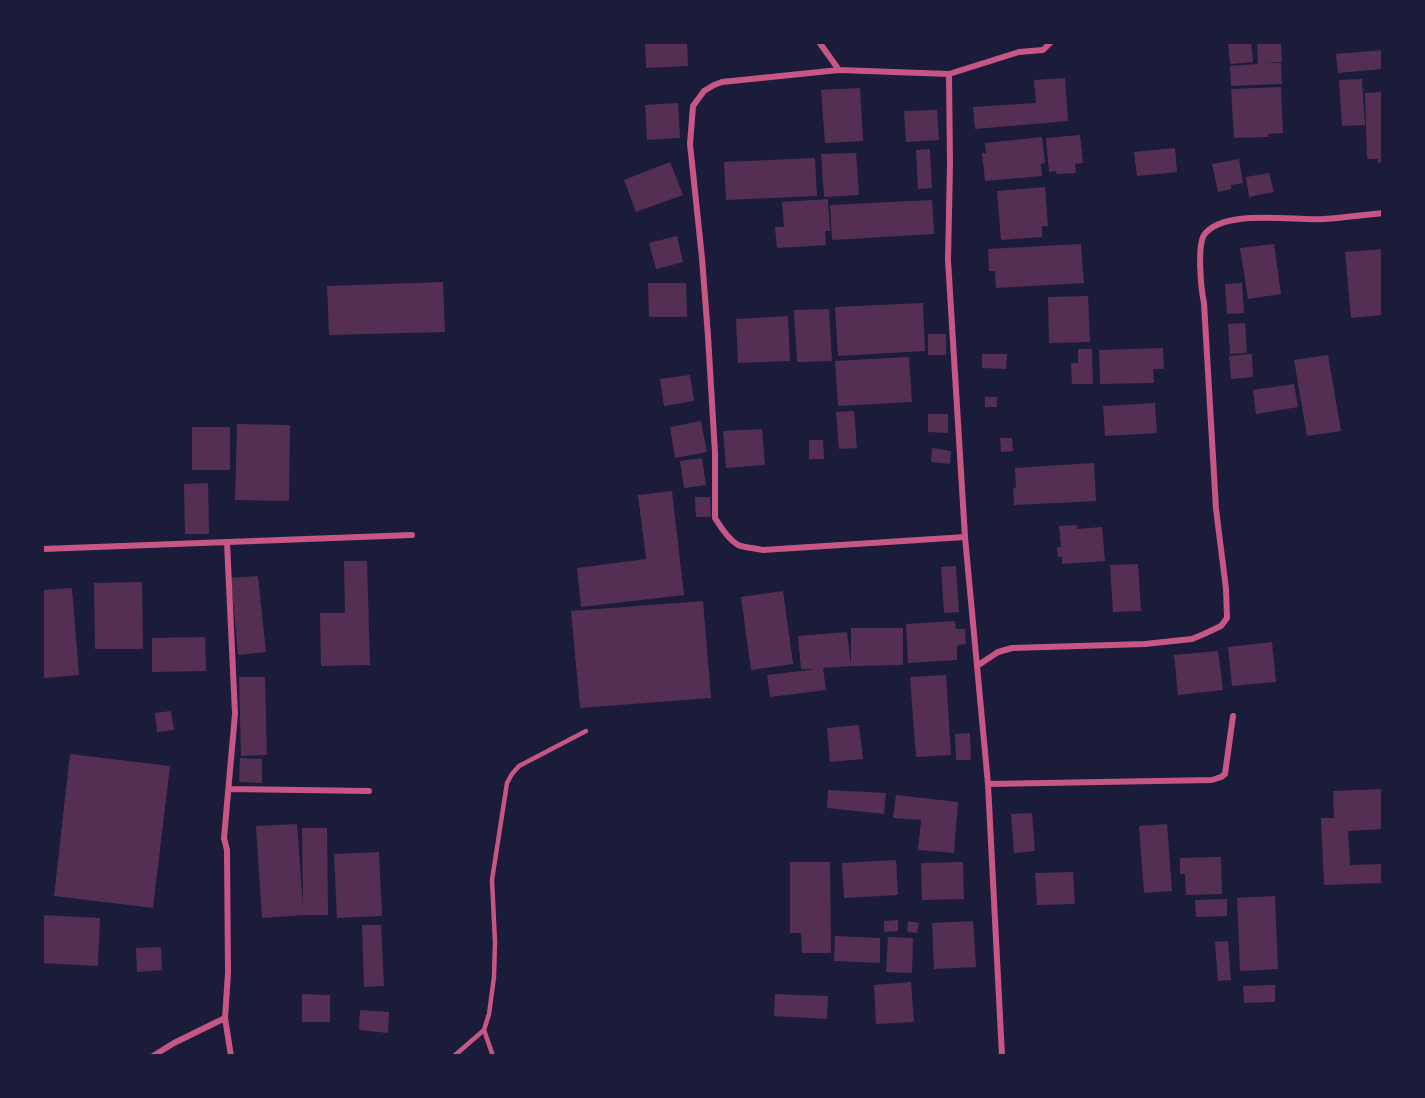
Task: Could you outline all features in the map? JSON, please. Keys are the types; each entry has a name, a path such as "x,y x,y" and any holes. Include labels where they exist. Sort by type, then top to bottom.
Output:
{"street":[{"path":"819,42 839,70"},
{"path":"965,537 763,550 739,546 726,535 715,518 715,453 708,336 690,144 693,106 704,91 722,82 839,70 949,74 998,57 1043,50 1051,42"},
{"path":"949,74 948,260 965,537 988,784 1002,1056"},
{"path":"977,666 998,652 1012,648 1145,644 1192,639 1221,626 1227,618 1226,599 1216,509 1200,244 1209,229 1229,221 1250,218 1323,219 1383,213"},
{"path":"44,549 412,536"},
{"path":"226,542 235,714 224,838 227,850 228,932 225,1018 231,1056"},
{"path":"988,784 1212,780 1225,774 1233,716"},
{"path":"229,789 369,791"},
{"path":"153,1056 225,1018"}],"lane":[{"path":"454,1056 484,1030 489,1014 494,977 495,942 492,880 507,783 519,766 586,731"},
{"path":"484,1030 493,1056"}],"building":[{"path":"645,42 687,42 688,66 646,68"},
{"path":"1228,42 1251,42 1253,62 1230,64"},
{"path":"1257,42 1281,42 1282,62 1264,63 1281,63 1282,84 1231,86 1230,66 1258,64"},
{"path":"1383,50 1383,69 1338,73 1336,54"},
{"path":"1065,78 1068,121 975,129 973,107 1036,103 1034,80"},
{"path":"1362,79 1365,125 1342,126 1339,80"},
{"path":"1281,87 1283,133 1268,134 1269,137 1234,138 1231,89"},
{"path":"860,88 863,141 825,143 821,90"},
{"path":"1383,92 1383,162 1378,163 1378,159 1367,159 1365,93"},
{"path":"678,103 680,138 647,140 645,105"},
{"path":"937,110 939,140 906,142 904,111"},
{"path":"1080,135 1083,163 1075,164 1076,173 1049,172 1046,138"},
{"path":"1042,137 1045,163 1041,164 1042,176 985,181 982,153 986,153 985,143"},
{"path":"1175,148 1177,172 1137,176 1134,152"},
{"path":"930,149 932,188 918,189 916,150"},
{"path":"856,153 859,195 824,197 821,154"},
{"path":"815,158 817,196 726,200 724,162"},
{"path":"1239,159 1243,183 1231,185 1231,189 1218,192 1212,164"},
{"path":"670,162 683,195 636,212 624,180"},
{"path":"1269,173 1274,192 1249,197 1246,177"},
{"path":"1045,187 1048,226 1042,226 1042,237 1001,240 997,191"},
{"path":"828,199 830,231 825,231 826,245 777,248 775,227 784,227 782,202"},
{"path":"932,200 934,234 832,240 830,205"},
{"path":"677,236 683,262 656,269 649,243"},
{"path":"1081,244 1084,283 996,288 995,271 989,271 988,249"},
{"path":"1274,244 1281,294 1248,299 1240,248"},
{"path":"1383,249 1383,315 1351,318 1345,252"},
{"path":"443,282 445,332 329,335 327,286"},
{"path":"648,283 686,283 687,317 649,317"},
{"path":"1242,283 1244,313 1227,314 1225,284"},
{"path":"1088,296 1090,342 1049,343 1048,297"},
{"path":"923,303 925,351 838,356 835,307"},
{"path":"829,309 832,361 797,362 794,310"},
{"path":"788,316 790,361 738,363 736,319"},
{"path":"1245,323 1247,353 1230,354 1228,324"},
{"path":"928,334 946,334 946,355 928,355"},
{"path":"1163,348 1164,369 1153,369 1154,383 1100,384 1099,350"},
{"path":"1078,349 1092,349 1093,384 1072,384 1071,363 1078,363"},
{"path":"982,354 1007,354 1006,369 982,368"},
{"path":"1252,354 1253,377 1231,379 1229,356"},
{"path":"1328,355 1341,431 1307,436 1294,360"},
{"path":"909,357 912,402 838,406 835,361"},
{"path":"690,375 694,401 664,406 660,379"},
{"path":"1294,384 1298,407 1256,414 1253,390"},
{"path":"985,397 997,397 997,407 985,407"},
{"path":"1155,403 1157,433 1105,436 1103,406"},
{"path":"854,411 857,448 839,449 836,412"},
{"path":"928,414 948,414 948,433 928,432"},
{"path":"701,421 707,452 675,458 670,427"},
{"path":"237,424 290,425 289,501 235,500"},
{"path":"192,427 230,427 230,470 192,470"},
{"path":"762,429 765,465 726,468 723,431"},
{"path":"1000,438 1012,438 1013,451 1001,452"},
{"path":"809,440 823,440 824,459 809,459"},
{"path":"932,448 951,451 950,464 931,462"},
{"path":"702,458 706,485 684,488 680,461"},
{"path":"1094,463 1096,501 1014,505 1015,468"},
{"path":"208,483 209,534 185,534 184,484"},
{"path":"672,491 684,595 581,607 577,568 646,559 638,495"},
{"path":"695,497 710,497 711,517 696,517"},
{"path":"1077,525 1077,529 1102,527 1105,561 1062,564 1062,557 1058,557 1057,547 1061,547 1059,526"},
{"path":"344,561 367,561 370,665 321,666 320,613 345,613"},
{"path":"1138,564 1141,611 1113,612 1110,565"},
{"path":"956,566 959,612 944,613 941,567"},
{"path":"258,576 266,652 238,655 231,578"},
{"path":"142,582 143,649 95,649 94,583"},
{"path":"72,588 79,675 44,678 42,590"},
{"path":"783,591 793,664 751,670 741,597"},
{"path":"703,601 711,698 580,708 571,611"},
{"path":"955,621 956,629 965,629 966,644 957,645 957,660 908,663 906,624"},
{"path":"851,628 903,628 903,665 851,666"},
{"path":"847,632 851,666 823,668 826,690 770,697 767,675 817,669 801,669 798,636"},
{"path":"205,637 206,671 152,672 152,638"},
{"path":"1272,642 1276,682 1232,686 1228,647"},
{"path":"1218,651 1223,690 1178,695 1174,655"},
{"path":"946,675 951,755 916,757 910,677"},
{"path":"239,677 265,677 267,755 241,756"},
{"path":"171,711 174,730 157,732 155,713"},
{"path":"859,725 863,759 830,762 827,728"},
{"path":"970,733 971,760 956,760 955,734"},
{"path":"70,754 170,766 153,908 54,896"},
{"path":"240,758 262,759 262,783 239,782"},
{"path":"1383,789 1383,829 1348,831 1350,865 1383,864 1383,883 1324,885 1321,818 1334,818 1333,791"},
{"path":"828,790 886,793 884,814 827,808"},
{"path":"896,795 958,802 954,853 918,850 921,820 893,818"},
{"path":"1032,813 1035,851 1014,853 1011,814"},
{"path":"297,824 303,907 302,828 327,828 328,915 262,918 256,826"},
{"path":"1167,824 1172,891 1144,893 1139,826"},
{"path":"379,852 382,916 337,918 334,854"},
{"path":"1221,857 1222,894 1186,895 1185,874 1180,874 1180,858"},
{"path":"896,860 898,895 844,898 842,863"},
{"path":"790,862 830,862 831,953 802,953 801,933 790,933"},
{"path":"963,862 964,899 922,900 921,863"},
{"path":"1073,872 1075,904 1037,905 1035,873"},
{"path":"1275,896 1278,969 1240,971 1237,898"},
{"path":"1227,899 1227,916 1196,917 1195,900"},
{"path":"42,915 100,918 98,966 42,963"},
{"path":"898,920 898,931 884,932 884,921"},
{"path":"908,921 919,923 917,933 907,932"},
{"path":"973,921 976,967 934,969 932,923"},
{"path":"362,925 381,925 384,986 364,987"},
{"path":"835,936 880,938 880,963 834,961"},
{"path":"888,937 913,938 912,973 886,972"},
{"path":"1228,941 1231,980 1218,981 1215,942"},
{"path":"161,947 162,970 137,972 136,948"},
{"path":"911,982 914,1022 876,1024 874,985"},
{"path":"1275,985 1275,1002 1244,1003 1243,986"},
{"path":"302,994 330,995 330,1022 302,1022"},
{"path":"775,994 828,996 827,1019 774,1016"},
{"path":"360,1010 389,1012 388,1033 359,1030"}]}
